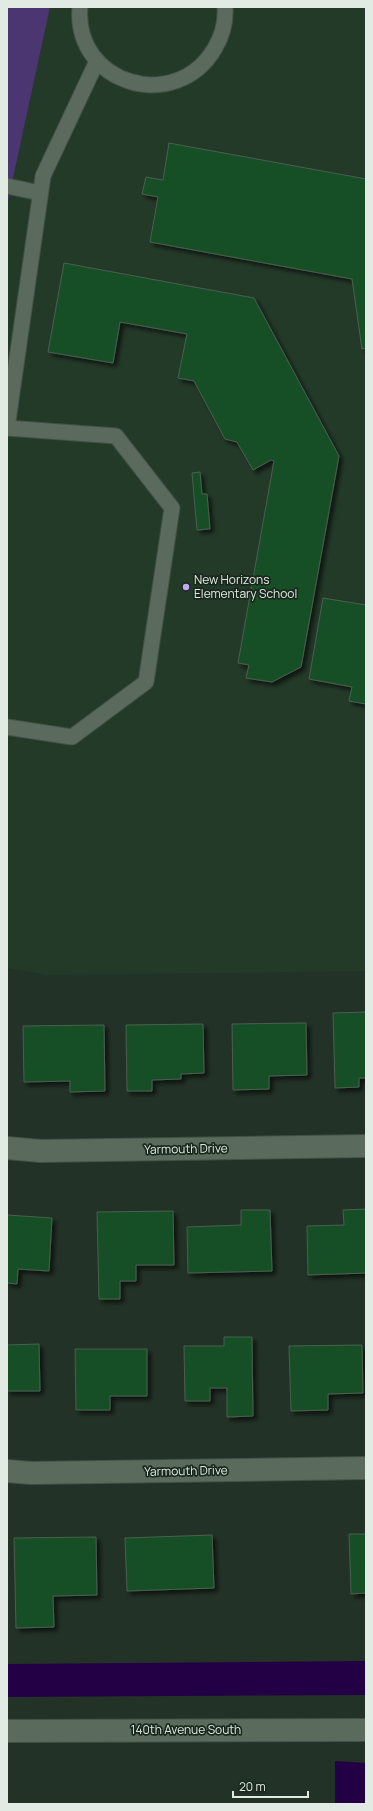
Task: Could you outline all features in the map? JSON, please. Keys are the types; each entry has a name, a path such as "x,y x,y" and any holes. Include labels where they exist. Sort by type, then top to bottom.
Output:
{"street":[{"name":"Yarmouth Drive","path":"7,1148 41,1151 366,1146"},
{"name":"Yarmouth Drive","path":"7,1471 32,1473 366,1468"},
{"name":"140th Avenue South","path":"7,1731 366,1730"}],"lane":[{"path":"80,7 79,18 84,41 97,61 117,77 140,85 165,85 189,76 208,60 221,38 226,14 224,7"},
{"path":"7,727 72,737 146,682 172,508 116,436 7,428 43,176 97,61"},
{"path":"7,186 40,193"}],"shaded area":[{"path":"7,7 50,7 7,206"},
{"name":"New Horizons Elementary School","path":"50,7 366,7 366,971 48,975 7,968 7,206"},
{"path":"366,1661 366,1695 7,1697 7,1664"},
{"path":"335,1761 366,1763 366,1804 335,1804"}],"building":[{"path":"169,143 366,179 366,348 362,349 352,279 150,242 158,197 142,194 146,177 163,180"},
{"path":"64,263 254,298 339,456 301,667 272,682 246,678 249,665 238,663 274,461 271,460 253,470 237,442 225,439 194,381 178,378 187,334 120,322 113,363 48,352"},
{"path":"200,472 202,494 207,494 210,529 197,530 192,473"},
{"path":"323,598 366,605 366,704 349,701 352,687 309,679"},
{"path":"366,1012 366,1078 359,1078 359,1087 335,1088 333,1013"},
{"path":"306,1023 307,1075 269,1076 269,1089 233,1090 232,1024"},
{"path":"203,1024 204,1073 181,1074 181,1079 152,1080 152,1091 127,1091 126,1025"},
{"path":"104,1025 105,1091 70,1092 70,1081 24,1082 23,1026"},
{"path":"366,1209 366,1273 308,1275 307,1226 344,1225 343,1210"},
{"path":"241,1210 270,1210 272,1271 188,1273 187,1227 241,1225"},
{"path":"173,1211 174,1265 136,1265 136,1281 120,1281 120,1299 99,1299 97,1212"},
{"path":"7,1215 52,1218 49,1271 18,1269 17,1284 7,1283"},
{"path":"224,1337 252,1337 253,1416 227,1417 227,1388 210,1388 210,1401 185,1401 184,1346 224,1346"},
{"path":"39,1344 40,1391 7,1391 7,1345"},
{"path":"362,1345 363,1393 328,1394 328,1410 291,1411 289,1346"},
{"path":"75,1349 147,1349 147,1396 110,1396 110,1410 76,1410"},
{"path":"349,1534 366,1534 366,1593 351,1594"},
{"path":"212,1535 214,1588 127,1591 125,1538"},
{"path":"96,1537 97,1595 53,1596 54,1627 16,1628 14,1538"}],"place":[{"name":"New Horizons Elementary School","path":"186,587"}]}
